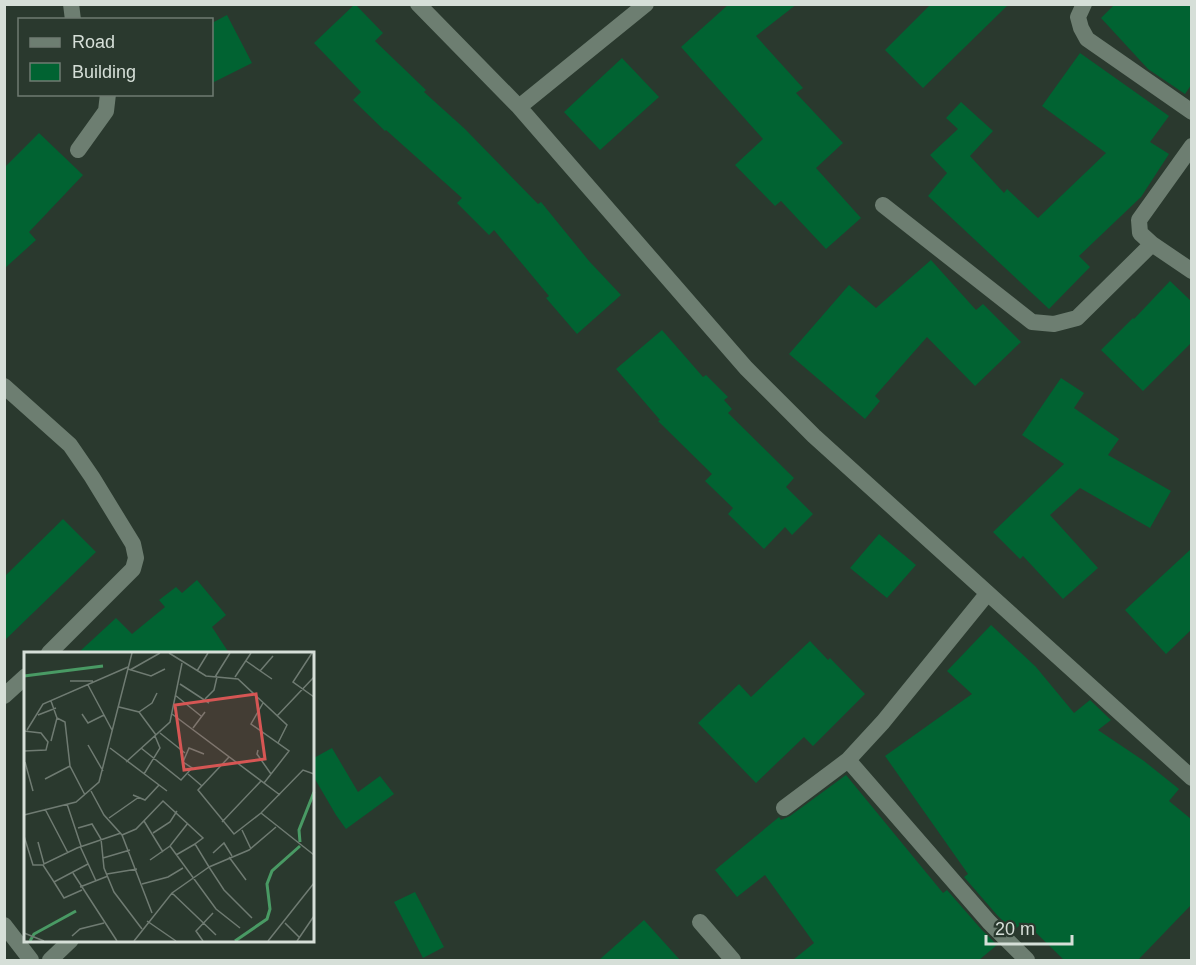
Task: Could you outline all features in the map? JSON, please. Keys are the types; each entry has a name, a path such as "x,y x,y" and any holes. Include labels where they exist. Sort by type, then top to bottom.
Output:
{"street":[{"path":"418,4 519,107 746,368 813,436 1191,778"},
{"path":"519,107 646,4"},
{"path":"1083,4 1078,17 1087,39 1191,112"},
{"path":"78,150 106,111 108,96"},
{"path":"1191,146 1139,220 1140,233 1191,271"},
{"path":"883,205 1032,322 1054,324 1077,318 1152,244"},
{"path":"4,386 70,445 133,544 136,558 133,569 50,652"},
{"path":"784,808 848,760 883,722 987,594"},
{"path":"4,696 24,678"},
{"path":"848,760 989,922 1027,960"},
{"path":"700,922 733,960"},
{"path":"4,925 32,960"},
{"path":"50,960 69,941"}],"building":[{"path":"355,4 383,33 375,41 538,204 541,202 589,261 621,295 577,334 546,298 549,296 494,230 489,235 457,203 462,198 353,100 361,92 314,43"},
{"path":"729,4 797,4 756,36 803,88 796,93 843,143 816,168 861,218 826,249 781,201 775,206 735,165 763,139 681,47"},
{"path":"931,4 1009,4 923,88 885,50"},
{"path":"1115,4 1191,4 1191,85 1185,94 1148,69 1101,18"},
{"path":"227,15 252,63 213,82 213,22"},
{"path":"1080,53 1169,116 1150,142 1169,154 1141,197 1079,256 1090,267 1049,309 928,196 947,173 930,155 958,129 946,118 961,102 993,131 970,156 1004,193 1007,189 1038,218 1106,153 1042,106"},
{"path":"622,58 659,97 600,150 564,112"},
{"path":"39,133 83,175 29,232 36,240 4,269 4,168"},
{"path":"931,260 976,310 983,304 1021,342 975,386 927,337 875,396 880,401 865,419 789,354 849,285 876,308"},
{"path":"1170,281 1191,301 1191,343 1143,391 1101,350"},
{"path":"662,330 703,377 706,375 728,397 724,400 732,409 728,413 794,478 786,487 813,514 792,535 785,527 764,549 728,514 733,508 705,481 712,474 658,421 660,420 616,369"},
{"path":"1061,378 1084,393 1074,408 1119,439 1108,455 1171,491 1150,528 1080,488 1050,515 1098,568 1063,599 1023,556 1020,559 993,532 1064,464 1022,435"},
{"path":"63,519 96,552 4,641 4,577"},
{"path":"879,534 916,565 887,598 850,568"},
{"path":"1191,549 1191,630 1166,654 1125,610"},
{"path":"197,580 226,615 212,627 228,652 79,652 116,618 132,634 165,607 159,600 176,587 182,593"},
{"path":"991,625 1036,667 1074,713 1090,700 1111,720 1098,730 1144,761 1179,789 1169,801 1191,819 1191,905 1138,960 1064,960 1026,923 1023,927 1020,925 1013,931 964,877 968,874 885,756 972,694 947,671"},
{"path":"810,641 865,694 813,746 804,737 756,783 698,723 739,684 751,697"},
{"path":"332,748 358,792 380,776 394,794 346,829 314,777 314,758"},
{"path":"846,775 943,893 947,890 997,945 979,960 793,960 814,943 765,875 737,897 715,870 779,817 781,820 790,816"},
{"path":"415,892 444,947 423,958 394,902"},
{"path":"644,920 680,960 599,960"}]}
